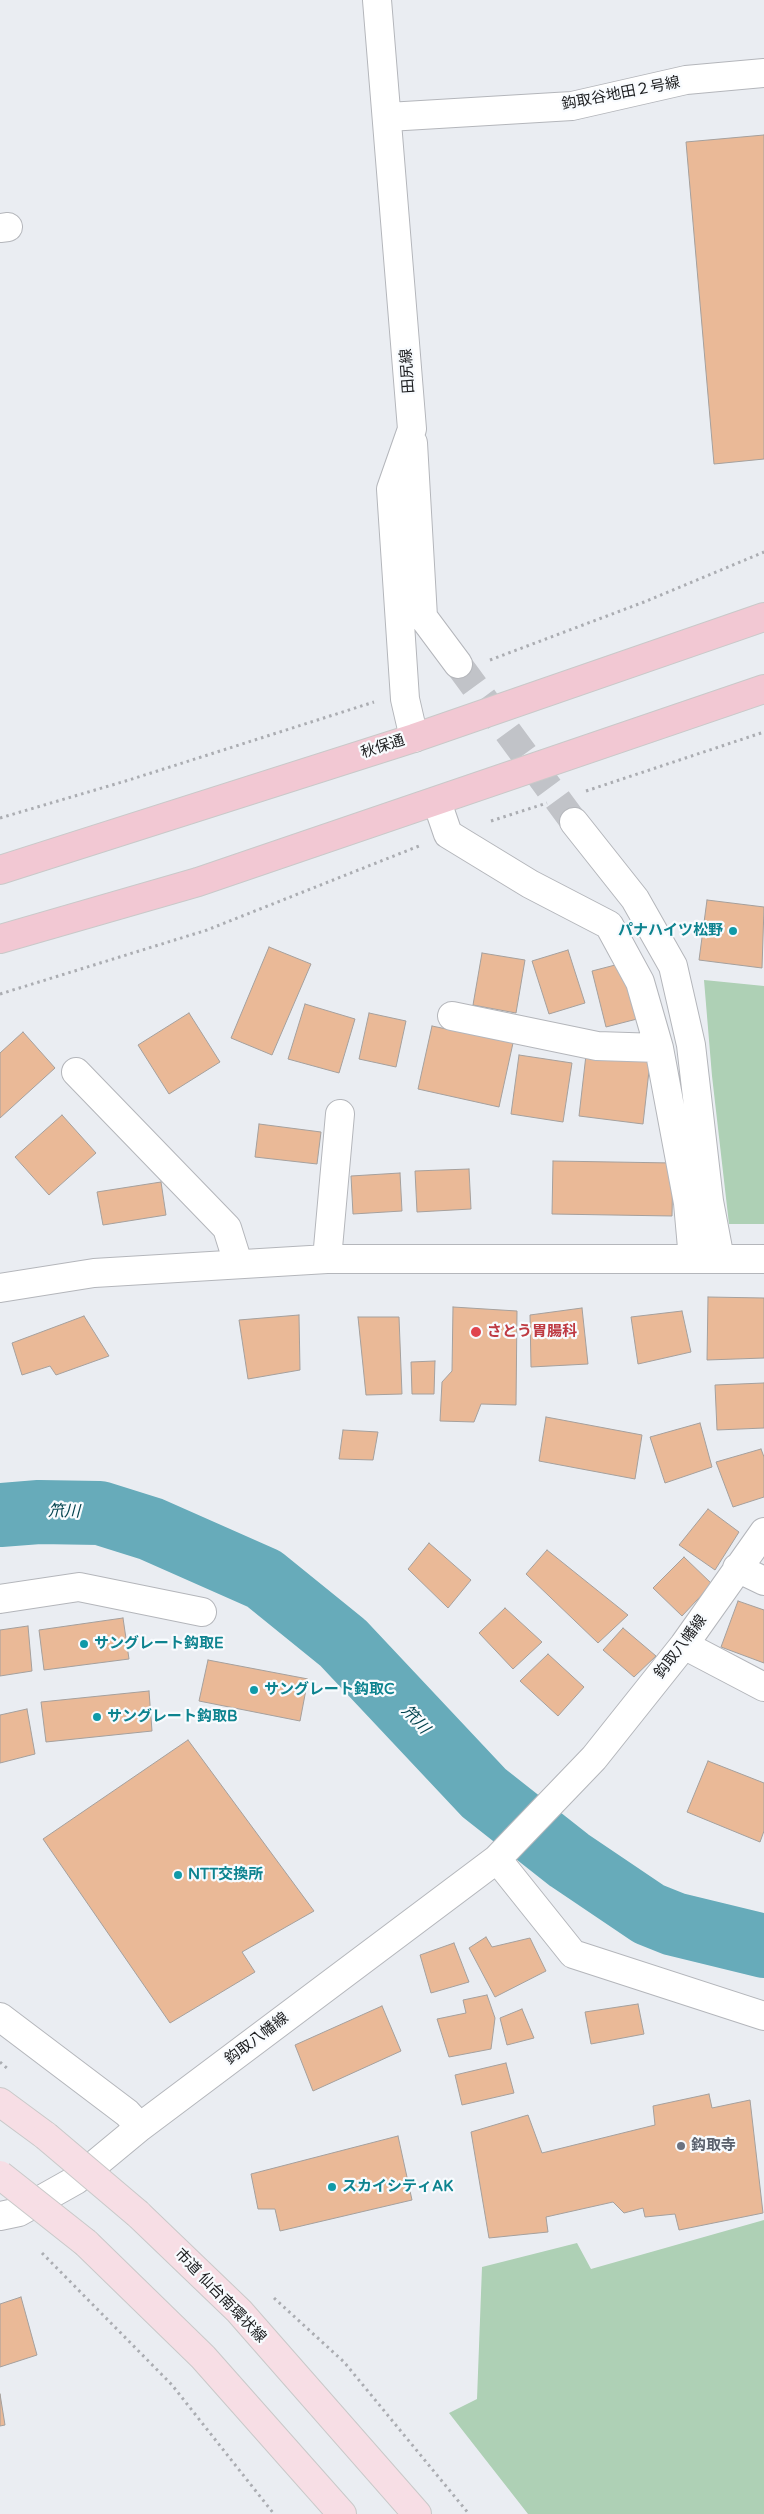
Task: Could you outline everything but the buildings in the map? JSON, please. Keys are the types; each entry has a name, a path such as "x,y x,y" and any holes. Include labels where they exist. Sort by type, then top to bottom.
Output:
{"highway":[{"name":"秋保通","path":"1,867 414,738 764,617"},
{"path":"0,939 198,882 764,689"}],"main road":[{"name":"市道 仙台南環状線","path":"0,2102 46,2136 138,2214 239,2311 417,2514"},
{"path":"0,2175 86,2243 203,2357 342,2514"}],"street":[{"name":"田尻線","path":"377,0 412,429 391,489 405,700 414,738"},
{"name":"鈎取谷地田２号線","path":"388,117 572,106 686,80 764,73"},
{"path":"412,429 423,617 458,664"},
{"path":"437,802 448,834 530,884 609,925 640,982 659,1048 688,1203 693,1259"},
{"path":"574,822 635,899 673,966 691,1045 709,1201 720,1259"},
{"path":"452,1016 597,1046 659,1048"},
{"path":"76,1072 227,1228 238,1263"},
{"path":"327,1259 340,1114"},
{"path":"0,1288 94,1273 327,1259 764,1259"},
{"name":"鈎取八幡線","path":"0,2216 19,2212 76,2180 140,2127 502,1854 594,1758 684,1645 764,1532"},
{"path":"737,1568 764,1581"},
{"path":"0,1599 79,1587 202,1612"},
{"path":"684,1645 764,1688"},
{"path":"502,1854 573,1954 764,2016"},
{"path":"0,2017 127,2113 140,2127"}],"path":[{"path":"579,793 764,732"},
{"path":"0,994 207,930 448,834 551,802"},
{"path":"48,2258 172,2385 274,2514"},
{"path":"273,2297 344,2362 469,2514"}],"green space":[{"path":"704,980 764,986 764,1224 729,1224 712,1076"},
{"path":"764,2220 764,2514 528,2514 449,2413 477,2399 482,2267 577,2243 591,2269"}],"waterway":[{"name":"笊川","path":"0,1515 39,1512 100,1513 151,1529 264,1579 343,1643 484,1793 569,1860 649,1914 674,1924 764,1946"}],"tunnel":[{"path":"458,664 574,822"}],"place":[{"name":"パナハイツ松野","path":"733,931"},
{"name":"さとう胃腸科","path":"476,1332"},
{"name":"サングレート鈎取E","path":"84,1644"},
{"name":"サングレート鈎取C","path":"254,1690"},
{"name":"サングレート鈎取B","path":"97,1717"},
{"name":"NTT交換所","path":"178,1875"},
{"name":"鈎取寺","path":"681,2146"},
{"name":"スカイシティAK","path":"332,2187"}]}
